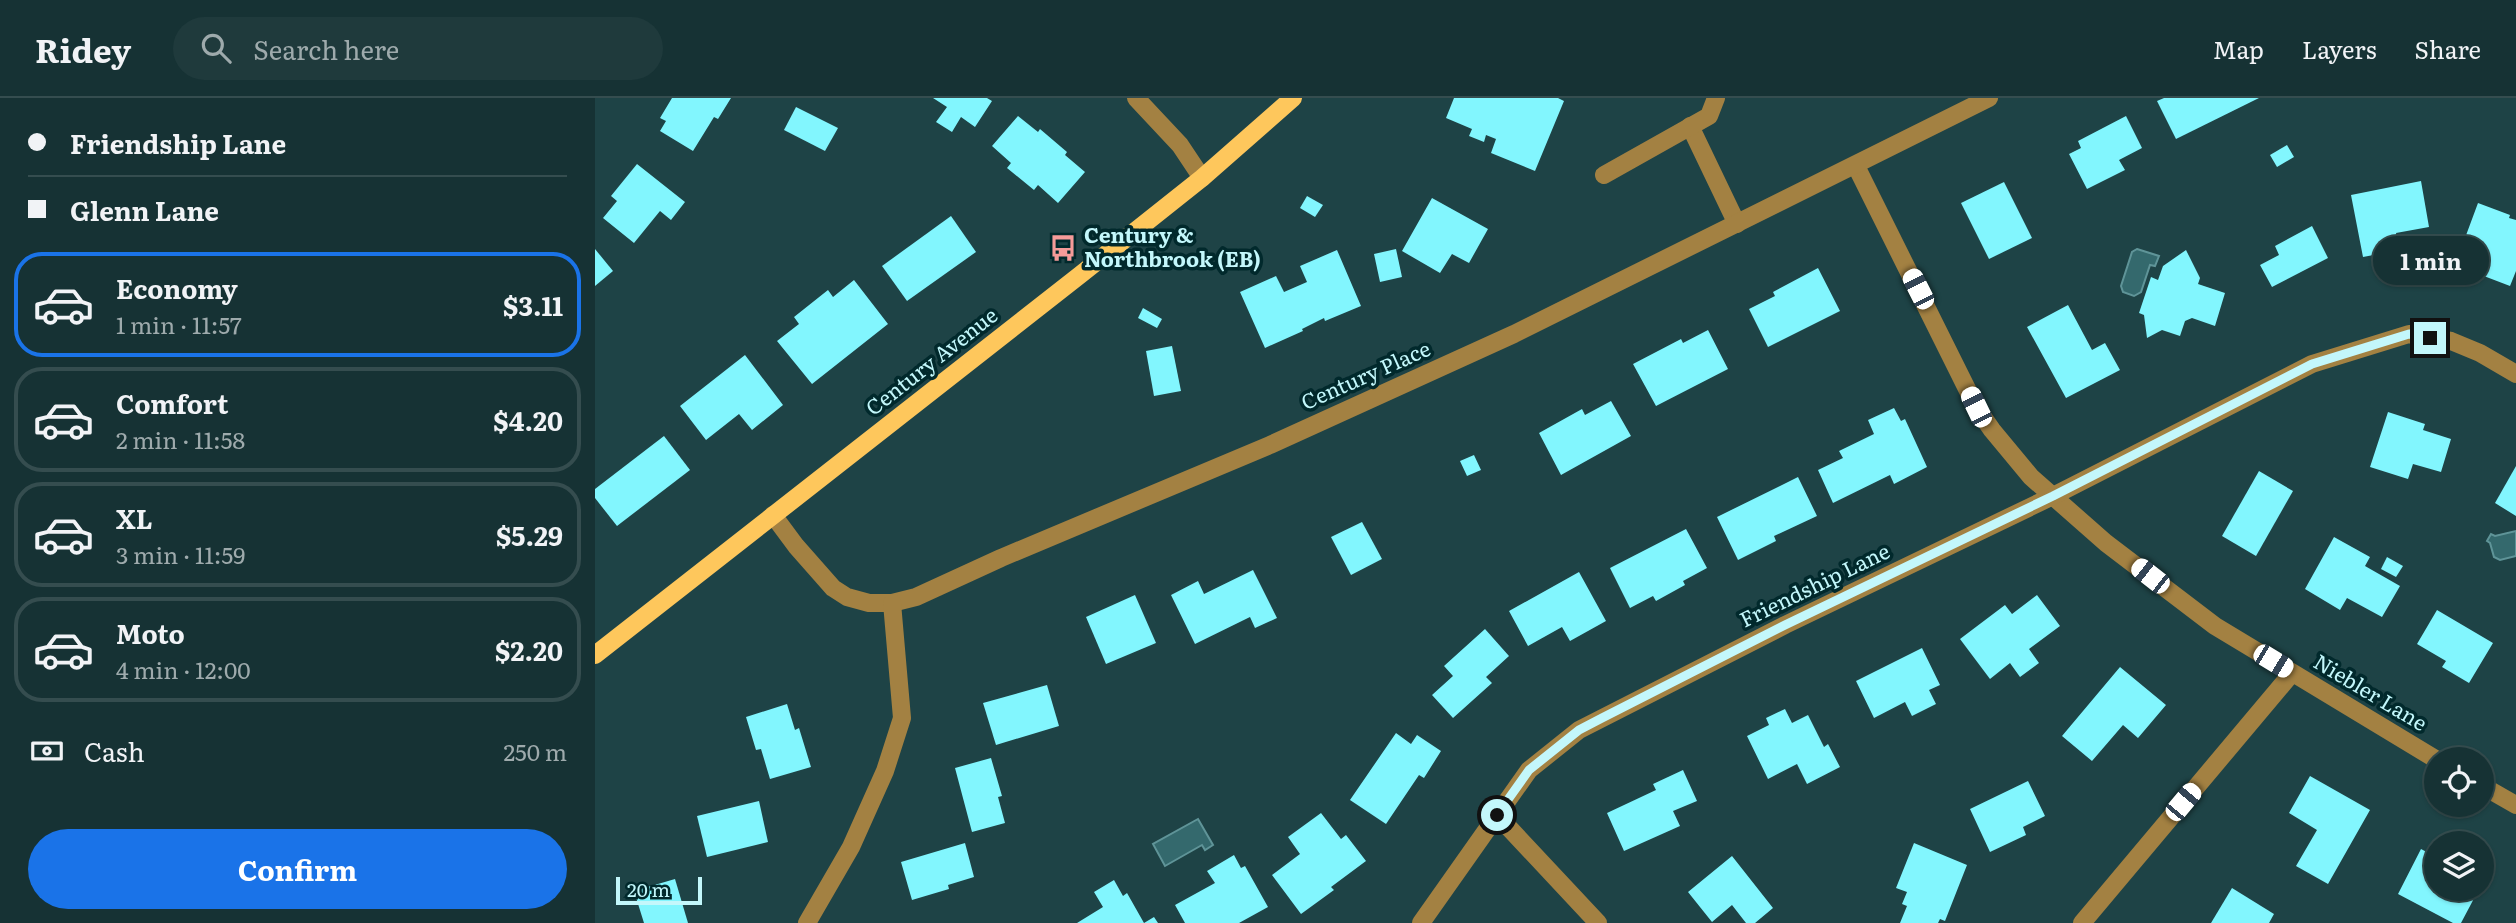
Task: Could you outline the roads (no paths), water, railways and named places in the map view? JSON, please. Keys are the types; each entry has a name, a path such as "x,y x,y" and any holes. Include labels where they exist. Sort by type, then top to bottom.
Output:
{"main road":[{"name":"Century Avenue","path":"595,655 1202,178 1293,98"}],"street":[{"path":"1136,98 1179,145 1202,178"},
{"path":"1604,176 1709,116 1716,98"},
{"name":"Century Place","path":"773,515 796,546 833,587 847,597 869,603 892,603 916,597 1001,558 1270,445 1514,334 1989,98"},
{"path":"1691,126 1737,224"},
{"name":"Niebler Lane","path":"1856,166 1976,407 1991,430 2027,472 2106,543 2215,626 2424,752"},
{"name":"Friendship Lane","path":"1421,923 1529,770 1579,730 1785,625 2053,496 2312,364 2409,334 2451,341 2480,353 2516,374"},
{"path":"807,923 851,848 885,771 902,719 892,603"},
{"path":"2082,923 2292,673"},
{"path":"2494,792 2516,805"},
{"path":"1497,815 1598,923"}],"water":[{"path":"2137,249 2159,256 2155,266 2150,265 2141,292 2134,296 2123,292 2121,286 2132,252"},
{"path":"2516,531 2516,556 2500,560 2494,557 2487,541 2491,534 2495,536"},
{"path":"1198,819 1213,845 1205,850 1202,845 1165,866 1153,844"}],"place":[{"name":"Century & Northbrook (EB)","path":"1063,248"}]}
